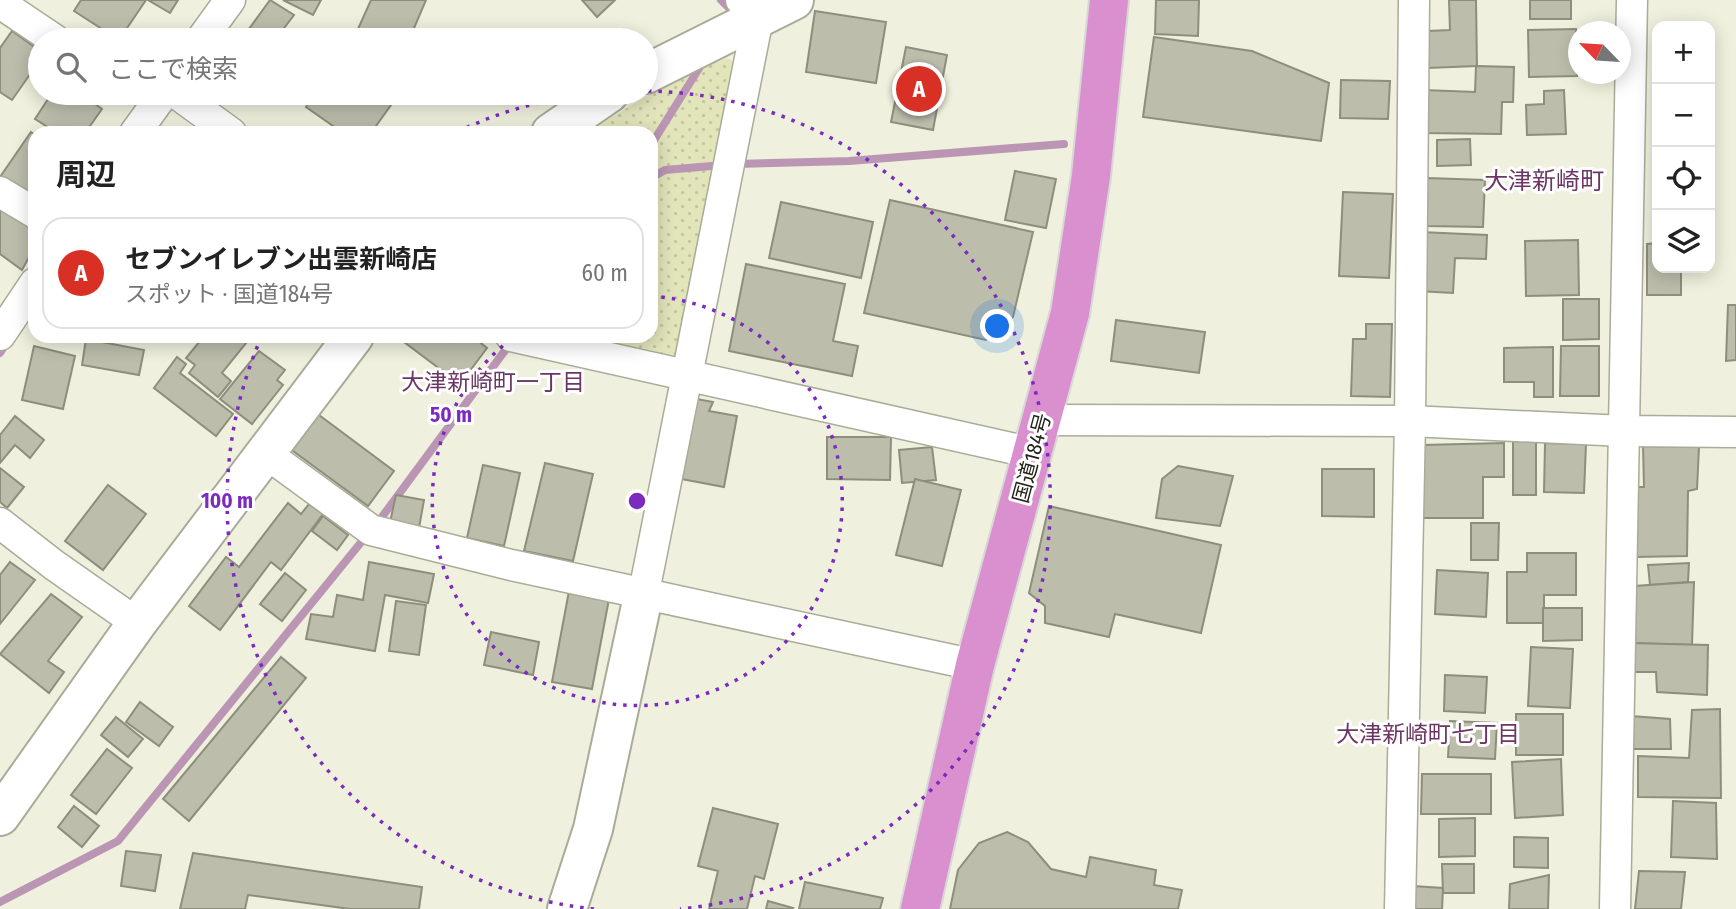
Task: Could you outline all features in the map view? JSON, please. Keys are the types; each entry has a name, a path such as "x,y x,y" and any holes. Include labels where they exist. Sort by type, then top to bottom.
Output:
{"highway":[{"name":"国道184号","path":"920,909 975,665 1070,313 1091,176 1109,0"}],"street":[{"path":"210,28 230,0"},
{"path":"658,66 750,9 794,0"},
{"path":"1400,909 1410,421 1414,0"},
{"path":"1615,909 1632,0"},
{"path":"0,3 37,28"},
{"path":"566,909 593,829 644,592 688,374 750,9"},
{"path":"139,126 152,105"},
{"path":"175,105 217,126"},
{"path":"561,126 592,105"},
{"path":"0,192 28,209"},
{"path":"0,335 28,293"},
{"path":"0,816 137,623 349,343"},
{"path":"544,343 688,374 1038,437 1410,421 1625,431 1736,432"},
{"path":"264,452 371,530 511,565 975,665"},
{"path":"0,523 137,623"}],"green space":[{"path":"728,58 737,66 676,359 586,343 658,343 658,126 598,126 632,105 658,105 658,89 678,77"}],"building":[{"path":"81,0 146,0 127,28 100,28 74,11"},
{"path":"148,0 178,0 170,13"},
{"path":"270,0 294,15 284,28 250,28"},
{"path":"283,0 321,0 313,15"},
{"path":"371,0 426,0 414,28 358,28"},
{"path":"582,0 615,0 597,17"},
{"path":"1156,0 1199,0 1198,36 1155,34"},
{"path":"1449,0 1476,0 1477,66 1428,68 1428,31 1450,30"},
{"path":"1530,0 1571,0 1571,19 1530,19"},
{"path":"815,11 886,22 876,83 806,72"},
{"path":"1568,29 1568,76 1529,77 1528,30"},
{"path":"12,31 28,42 28,77 12,100 0,92 0,48"},
{"path":"1154,37 1252,51 1329,83 1321,141 1143,117"},
{"path":"906,47 947,55 933,130 891,122"},
{"path":"1476,66 1514,67 1513,102 1502,102 1501,134 1423,133 1424,90 1475,92"},
{"path":"1341,80 1390,81 1388,119 1340,118"},
{"path":"1564,90 1566,134 1527,135 1526,105 1544,104 1544,91"},
{"path":"44,105 97,105 102,109 90,126 46,126 35,119"},
{"path":"391,105 376,126 333,126 306,107"},
{"path":"28,136 28,194 0,177"},
{"path":"1470,139 1471,165 1437,166 1437,140"},
{"path":"1015,171 1056,179 1046,228 1005,220"},
{"path":"1427,178 1485,180 1483,227 1425,226"},
{"path":"1343,192 1393,194 1389,278 1339,276"},
{"path":"890,200 1033,232 1013,317 986,340 864,313"},
{"path":"781,202 873,222 861,278 769,258"},
{"path":"0,208 28,226 28,259 22,270 0,254"},
{"path":"1420,232 1487,235 1486,259 1455,258 1453,293 1417,291"},
{"path":"1578,240 1579,295 1526,296 1525,241"},
{"path":"1647,244 1652,244 1652,273 1681,273 1681,295 1647,295"},
{"path":"746,264 845,284 833,341 858,346 852,376 729,351"},
{"path":"1563,299 1599,299 1599,339 1563,340"},
{"path":"1728,305 1736,305 1736,360 1726,361"},
{"path":"1116,320 1205,332 1199,373 1111,361"},
{"path":"1366,324 1392,324 1390,397 1351,396 1353,339 1366,339"},
{"path":"85,343 107,343 144,350 139,375 82,365"},
{"path":"198,343 246,343 222,373 231,381 218,397 189,373 195,365 186,358"},
{"path":"405,343 481,343 487,348 460,384"},
{"path":"34,346 75,356 63,409 22,400"},
{"path":"1561,346 1599,346 1599,396 1560,396"},
{"path":"1553,347 1553,397 1534,397 1534,382 1504,382 1504,348"},
{"path":"259,351 285,370 277,380 283,385 252,424 220,399"},
{"path":"177,357 186,364 180,373 233,414 216,436 154,388"},
{"path":"691,398 713,402 709,411 737,416 724,487 676,478"},
{"path":"315,412 394,471 368,506 289,448"},
{"path":"15,416 44,440 30,458 15,445 0,463 0,435"},
{"path":"827,437 891,437 890,480 827,479"},
{"path":"1513,439 1536,439 1536,495 1513,495"},
{"path":"1504,443 1504,477 1483,477 1483,518 1422,518 1422,445"},
{"path":"1545,443 1586,444 1584,493 1544,492"},
{"path":"1643,446 1699,447 1697,489 1688,491 1687,556 1635,557 1636,487 1644,487"},
{"path":"932,447 936,480 902,483 899,450"},
{"path":"545,463 593,474 573,561 524,551"},
{"path":"483,465 520,473 504,546 467,538"},
{"path":"1178,466 1233,476 1220,526 1156,518 1162,479"},
{"path":"0,468 24,487 7,508 0,502"},
{"path":"1322,469 1374,469 1374,517 1322,516"},
{"path":"915,479 961,490 942,566 896,555"},
{"path":"108,485 146,514 103,570 65,541"},
{"path":"396,495 424,500 419,528 390,522"},
{"path":"288,503 301,514 309,504 323,514 281,570 271,562 220,630 189,606 226,557 239,567"},
{"path":"1049,506 1221,545 1201,633 1115,614 1109,637 1045,623 1045,606 1029,593"},
{"path":"323,516 348,535 337,550 312,531"},
{"path":"1471,523 1499,523 1498,560 1471,560"},
{"path":"1527,553 1576,553 1576,595 1544,595 1544,623 1507,623 1507,572 1527,572"},
{"path":"10,562 35,580 0,624 0,575"},
{"path":"369,562 434,574 428,603 385,595 375,651 306,639 311,614 333,617 337,595 363,600"},
{"path":"1689,563 1688,582 1650,585 1648,565"},
{"path":"1437,570 1488,573 1486,617 1435,614"},
{"path":"285,573 306,590 282,621 260,604"},
{"path":"1694,582 1692,645 1629,643 1634,586"},
{"path":"569,591 609,599 592,689 552,682"},
{"path":"51,594 82,617 48,661 64,672 49,693 0,654"},
{"path":"396,601 426,605 419,655 389,651"},
{"path":"1543,608 1582,608 1582,640 1543,641"},
{"path":"491,632 539,642 533,675 484,665"},
{"path":"1629,643 1708,645 1707,695 1657,692 1656,672 1631,672"},
{"path":"1531,647 1573,649 1570,708 1528,706"},
{"path":"281,657 306,678 189,821 163,799"},
{"path":"1445,675 1487,677 1485,713 1444,711"},
{"path":"140,702 173,727 159,746 126,722"},
{"path":"1720,709 1721,798 1638,797 1638,756 1689,758 1692,710"},
{"path":"1516,714 1563,714 1563,755 1516,755"},
{"path":"1631,716 1670,719 1671,749 1630,749"},
{"path":"116,717 143,739 128,757 101,735"},
{"path":"1450,721 1497,723 1495,759 1448,757"},
{"path":"107,749 132,768 96,814 71,795"},
{"path":"1561,759 1563,815 1515,818 1512,762"},
{"path":"1422,774 1491,774 1491,814 1421,814"},
{"path":"1673,801 1716,803 1717,859 1671,857"},
{"path":"74,806 99,826 82,847 58,827"},
{"path":"713,808 778,824 764,879 755,876 747,909 709,909 718,871 698,866"},
{"path":"1475,818 1475,856 1439,857 1439,819"},
{"path":"1007,832 1028,842 1051,869 1086,877 1090,857 1156,870 1154,885 1182,890 1178,909 950,909 958,870 979,843"},
{"path":"1514,837 1548,838 1548,868 1514,867"},
{"path":"126,851 161,855 155,891 121,886"},
{"path":"193,853 422,887 419,909 350,909 248,895 245,909 180,909"},
{"path":"1442,864 1474,864 1474,893 1443,893"},
{"path":"1639,871 1685,872 1681,909 1635,909"},
{"path":"1549,875 1548,909 1509,909 1510,884"},
{"path":"805,882 883,898 880,909 799,909"},
{"path":"1413,886 1443,888 1442,909 1411,909"},
{"path":"768,901 793,908 766,909"}],"waterway":[{"path":"721,0 734,13 732,16"},
{"path":"658,134 703,62"},
{"path":"735,164 849,161 1064,144"},
{"path":"658,174 665,170 723,165"},
{"path":"0,353 8,340"},
{"path":"376,525 511,343"},
{"path":"0,902 118,841 367,535"}],"place":[{"name":"セブンイレブン出雲新崎店","path":"919,89"}],"district":[{"name":"大津新崎町","path":"1544,181"},
{"name":"大津新崎町一丁目","path":"493,382"},
{"name":"大津新崎町七丁目","path":"1428,734"}]}
